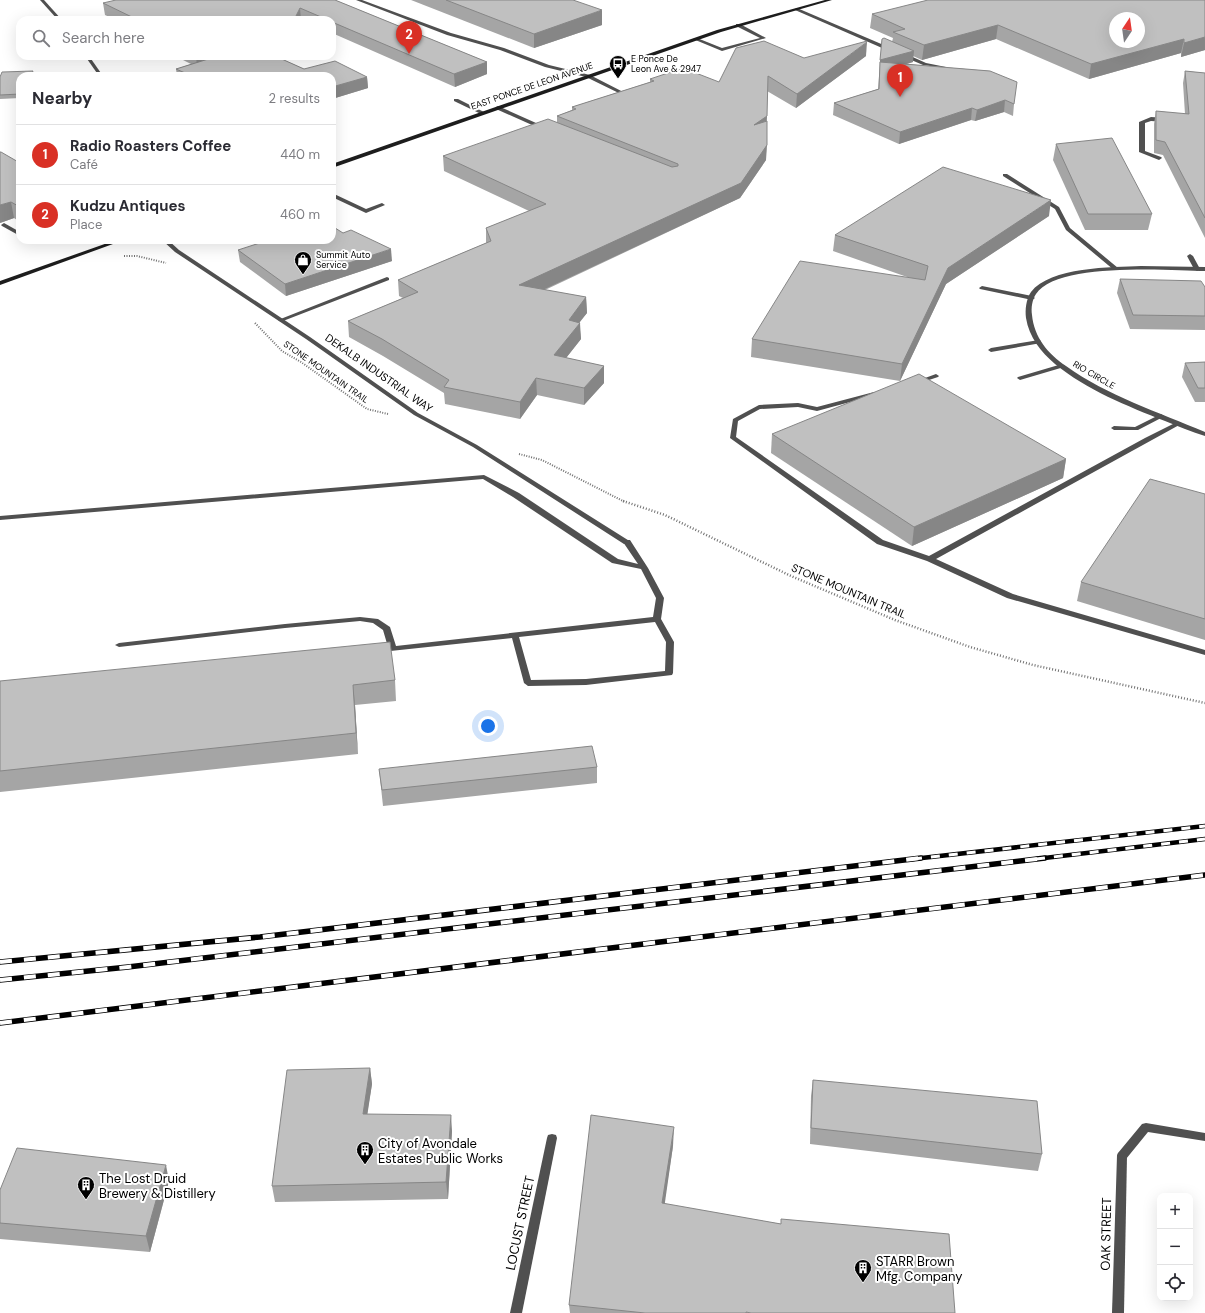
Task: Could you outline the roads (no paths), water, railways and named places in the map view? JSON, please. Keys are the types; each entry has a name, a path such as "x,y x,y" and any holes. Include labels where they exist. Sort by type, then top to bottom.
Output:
{"main road":[{"name":"EAST PONCE DE LEON AVENUE","path":"336,165 695,39 738,25 830,0"},
{"path":"0,284 110,244"}],"street":[{"path":"42,0 56,16"},
{"path":"358,0 449,34 502,49 547,66 588,76 630,96"},
{"path":"797,9 925,64 944,67"},
{"path":"695,39 722,50 764,38 738,25"},
{"path":"646,56 657,60"},
{"path":"90,60 98,72"},
{"path":"188,72 195,70"},
{"path":"456,100 483,113"},
{"path":"498,108 546,129"},
{"path":"1159,158 1142,152 1142,122 1151,119 1172,121"},
{"path":"1005,175 1057,208 1068,229 1116,269"},
{"path":"336,197 366,211 382,205"},
{"path":"4,225 16,232"},
{"name":"DEKALB INDUSTRIAL WAY","path":"169,244 177,251 281,320 416,414 475,446 627,542 644,568"},
{"path":"1190,256 1198,269"},
{"path":"982,288 1032,298 1034,292 1043,284 1055,278 1084,271 1116,269 1205,269"},
{"path":"281,320 387,279"},
{"name":"RIO CIRCLE","path":"1032,298 1028,308 1029,321 1045,351 1062,366 1082,381 1102,392 1205,434"},
{"path":"991,350 1039,342"},
{"path":"1020,378 1062,366"},
{"path":"908,385 936,376"},
{"path":"878,393 817,409 798,405 759,407 735,420 733,438 880,542 930,559 1010,596 1205,653"},
{"path":"1114,428 1136,429 1161,416"},
{"path":"930,559 1038,501 1110,459 1179,423"},
{"path":"0,518 484,477 516,495 614,561 644,568 660,598 657,619 670,642 669,673 586,682 528,683 515,635"},
{"path":"119,645 360,619 375,621 387,629 393,649"},
{"path":"370,652 657,619"},
{"name":"OAK STREET","path":"1118,1313 1122,1156 1146,1127 1205,1137"},
{"name":"LOCUST STREET","path":"516,1313 552,1138"}],"railway":[{"path":"913,859 1205,826"},
{"path":"1036,859 1205,839"},
{"path":"0,962 260,937 921,858"},
{"path":"0,980 128,967 1045,858"},
{"path":"0,1023 1205,875"}],"place":[{"name":"Kudzu Antiques","path":"409,54"},
{"name":"E Ponce De Leon Ave & 2947","path":"618,79"},
{"name":"Radio Roasters Coffee","path":"900,97"},
{"name":"Summit Auto Service","path":"303,275"},
{"name":"City of Avondale Estates Public Works","path":"365,1165"},
{"name":"The Lost Druid Brewery & Distillery","path":"86,1200"},
{"name":"STARR Brown Mfg. Company","path":"863,1283"}]}
